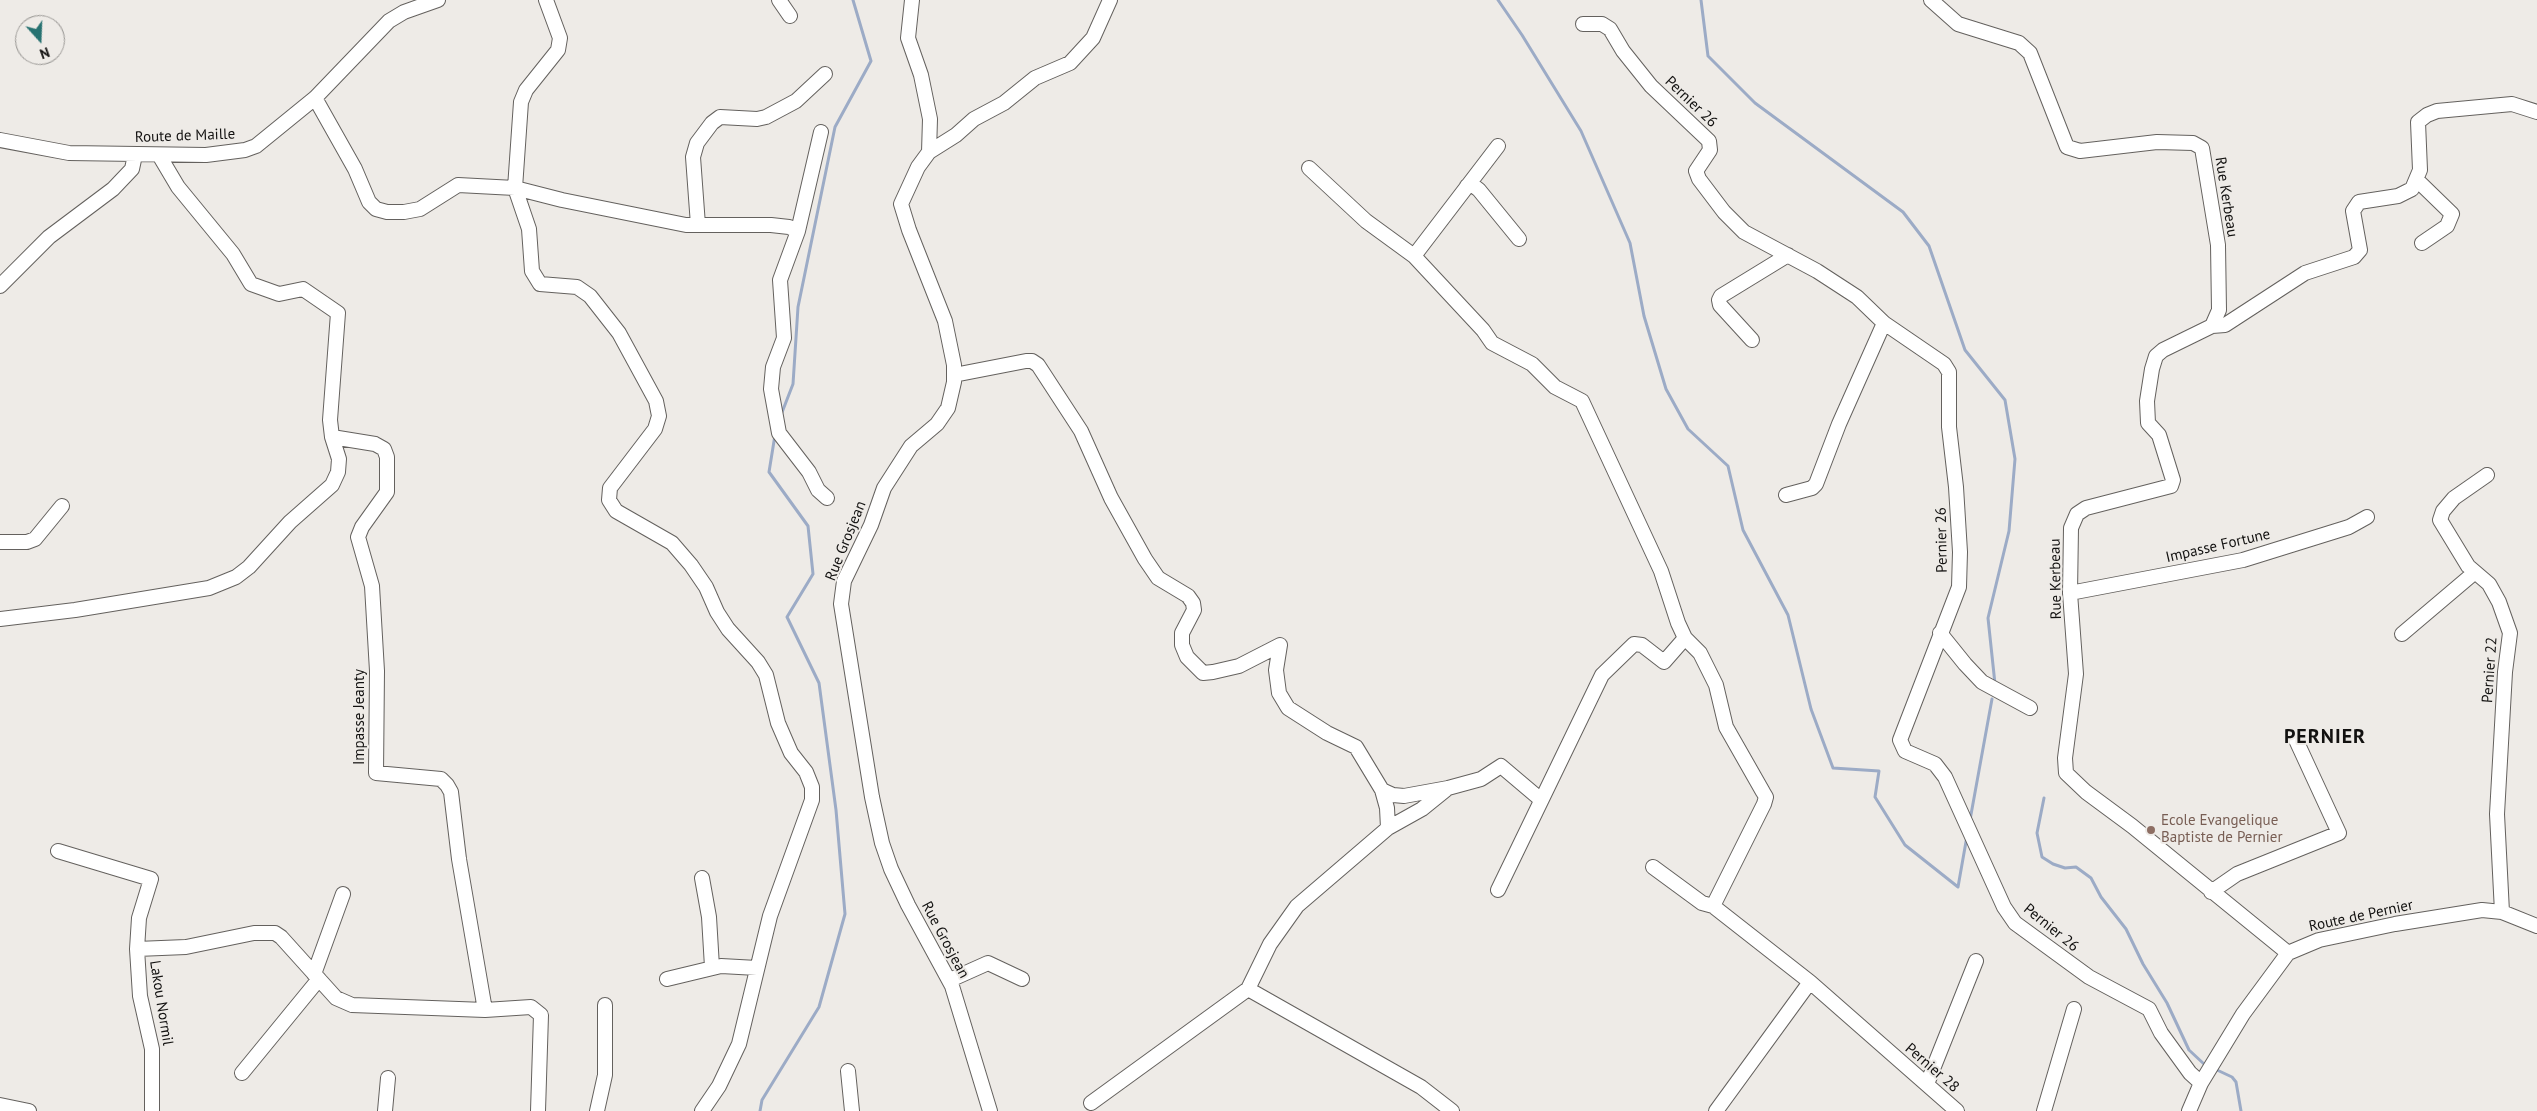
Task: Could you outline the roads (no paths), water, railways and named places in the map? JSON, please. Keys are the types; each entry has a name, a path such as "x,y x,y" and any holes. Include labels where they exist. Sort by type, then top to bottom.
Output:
{"street":[{"name":"Route de Maille","path":"0,140 69,153 135,155 233,153 256,146 315,98 389,21 438,0"},
{"path":"546,0 560,38 558,50 526,90 521,102 515,188 529,229 532,271 540,284 577,287 590,296 619,333 656,401 659,416 656,429 610,488 609,500 616,511 672,543 691,565 706,587 717,612 728,629 758,662 766,674 778,723 791,752 806,772 812,787 812,800 770,916 739,1044 719,1086 702,1111"},
{"path":"779,0 790,16"},
{"path":"912,0 908,38 921,75 930,119 929,152"},
{"path":"929,152 956,135 974,119 1004,104 1035,78 1070,62 1093,38 1110,0"},
{"name":"Rue Kerbeau","path":"1930,0 1958,24 2019,43 2030,53 2040,74 2067,147 2080,151 2157,142 2193,143 2202,148 2218,245 2219,310 2212,326 2162,350 2156,356 2152,369 2147,402 2148,423 2159,435 2173,480 2171,486 2086,508 2077,514 2071,528 2070,593 2076,674 2065,758 2066,773 2086,792 2132,826 2288,953"},
{"name":"Pernier 26","path":"1583,24 1602,24 1610,29 1623,51 1651,86 1709,141 1710,150 1696,171 1699,179 1724,212 1744,232 1817,270 1857,298 1884,323 1944,364 1949,372 1949,427 1956,487 1960,552 1959,587 1900,740 1905,751 1935,764 1944,776 2004,907 2015,923 2088,977 2136,1000 2148,1009 2161,1033 2190,1073 2201,1083"},
{"path":"698,225 693,157 697,143 712,123 720,117 757,120 766,117 796,100 825,74"},
{"path":"315,98 355,169 369,202 376,209 387,212 404,212 420,209 458,185 515,188 562,200 698,225 771,225 789,227 798,231"},
{"path":"2212,326 2225,325 2305,273 2354,257 2360,250 2354,211 2359,202 2398,196 2412,190 2420,170 2416,129 2418,122 2428,115 2438,111 2512,104 2537,112"},
{"path":"821,132 798,231 780,280 784,338 774,367 771,390 779,432 809,472 818,490 828,498"},
{"path":"1414,256 1498,146"},
{"name":"Rue Grosjean","path":"929,152 918,166 901,204 909,230 945,320 954,365 948,408 937,424 911,446 884,488 871,525 844,581 842,604 872,797 882,844 891,870 908,905 950,980 990,1111"},
{"path":"0,286 49,237 113,189 132,169 135,155"},
{"path":"0,619 75,610 209,588 236,578 249,567 290,522 332,486 338,472 339,459 332,437 331,384 338,313 303,289 279,294 252,284 233,254 178,187 159,155"},
{"path":"1309,168 1366,221 1414,256 1484,330 1492,343 1532,364 1555,387 1582,401 1658,563 1678,623 1685,638 1704,661 1716,685 1726,727 1766,797 1713,906"},
{"path":"2417,180 2452,214 2448,226 2422,243"},
{"path":"1467,186 1474,186 1479,190 1519,239"},
{"path":"1752,340 1720,305 1719,300 1721,296 1788,255"},
{"path":"1786,495 1812,488 1816,484 1839,424 1884,323"},
{"path":"954,375 1026,361 1032,361 1038,366 1081,431 1111,498 1145,559 1158,578 1188,596 1193,603 1194,610 1182,633 1182,645 1187,656 1203,673 1213,672 1239,666 1280,645 1276,670 1279,693 1288,708 1327,733 1356,747 1382,790 1387,808 1388,828"},
{"name":"Impasse Jeanty","path":"332,437 375,444 384,449 388,457 386,492 362,527 358,537 372,586 377,671 376,773 441,779 447,785 450,792 459,859 486,1010"},
{"name":"Pernier 22","path":"2487,475 2454,498 2441,516 2442,526 2474,573 2489,584 2499,602 2510,633 2505,672 2497,814 2502,912"},
{"path":"0,542 27,542 35,539 62,506"},
{"name":"Impasse Fortune","path":"2070,593 2243,560 2350,527 2367,517"},
{"path":"2402,634 2474,573"},
{"path":"1940,633 1982,682 2030,708"},
{"path":"1498,890 1540,799 1602,675 1634,644 1642,644 1664,662 1685,638"},
{"path":"2211,892 2237,874 2339,833 2296,740"},
{"path":"1382,790 1393,795 1404,796 1448,788 1481,779 1501,766 1540,799"},
{"path":"1091,1103 1248,989 1270,944 1297,906 1388,828 1422,809 1448,788"},
{"name":"Lakou Normil","path":"58,851 151,879 138,918 137,949 140,996 152,1049 152,1111"},
{"name":"Pernier 28","path":"1653,867 1702,903 1713,906 1810,982 1957,1111"},
{"path":"702,878 709,917 712,967"},
{"path":"242,1074 317,976 343,894"},
{"name":"Route de Pernier","path":"2288,953 2319,940 2395,924 2482,910 2502,912 2537,926"},
{"path":"137,949 186,947 254,933 275,933 281,937 336,998 352,1005 486,1010 531,1007 541,1015 538,1111"},
{"path":"2189,1111 2201,1083 2244,1014 2288,953"},
{"path":"1927,1084 1976,961"},
{"path":"950,980 988,963 1022,979"},
{"path":"667,979 712,967 735,965 757,968"},
{"path":"1716,1111 1810,982"},
{"path":"1248,989 1421,1087 1452,1111"},
{"path":"597,1111 605,1075 605,1005"},
{"path":"2044,1111 2074,1009"},
{"path":"848,1070 852,1111"},
{"path":"385,1111 388,1078"},
{"path":"0,1105 29,1111"}],"waterway":[{"path":"781,415 793,384 798,307 835,127 871,61 853,0"},
{"path":"1498,0 1522,35 1581,131 1630,243 1644,316 1666,389 1688,429 1728,466 1743,530 1788,615 1811,709 1833,768 1879,771 1875,797 1905,845 1958,887 1967,836"},
{"path":"1701,0 1708,56 1755,103 1903,212 1929,246 1965,350 2005,400 2015,459 2009,531 1988,618 1995,684"},
{"path":"760,1111 762,1100 819,1007 845,914 836,810 819,683 787,617 813,574 808,526 769,472 775,435"},
{"path":"1970,820 1992,699"},
{"path":"2044,798 2037,833 2042,857 2053,864 2065,868 2076,867 2091,878 2101,897 2126,929 2143,964 2167,1003 2189,1050 2204,1064"},
{"path":"2217,1070 2232,1077 2236,1082 2241,1111"}],"place":[{"name":"Ecole Evangelique Baptiste de Pernier","path":"2151,830"}],"district":[{"name":"PERNIER","path":"2325,737"}]}
